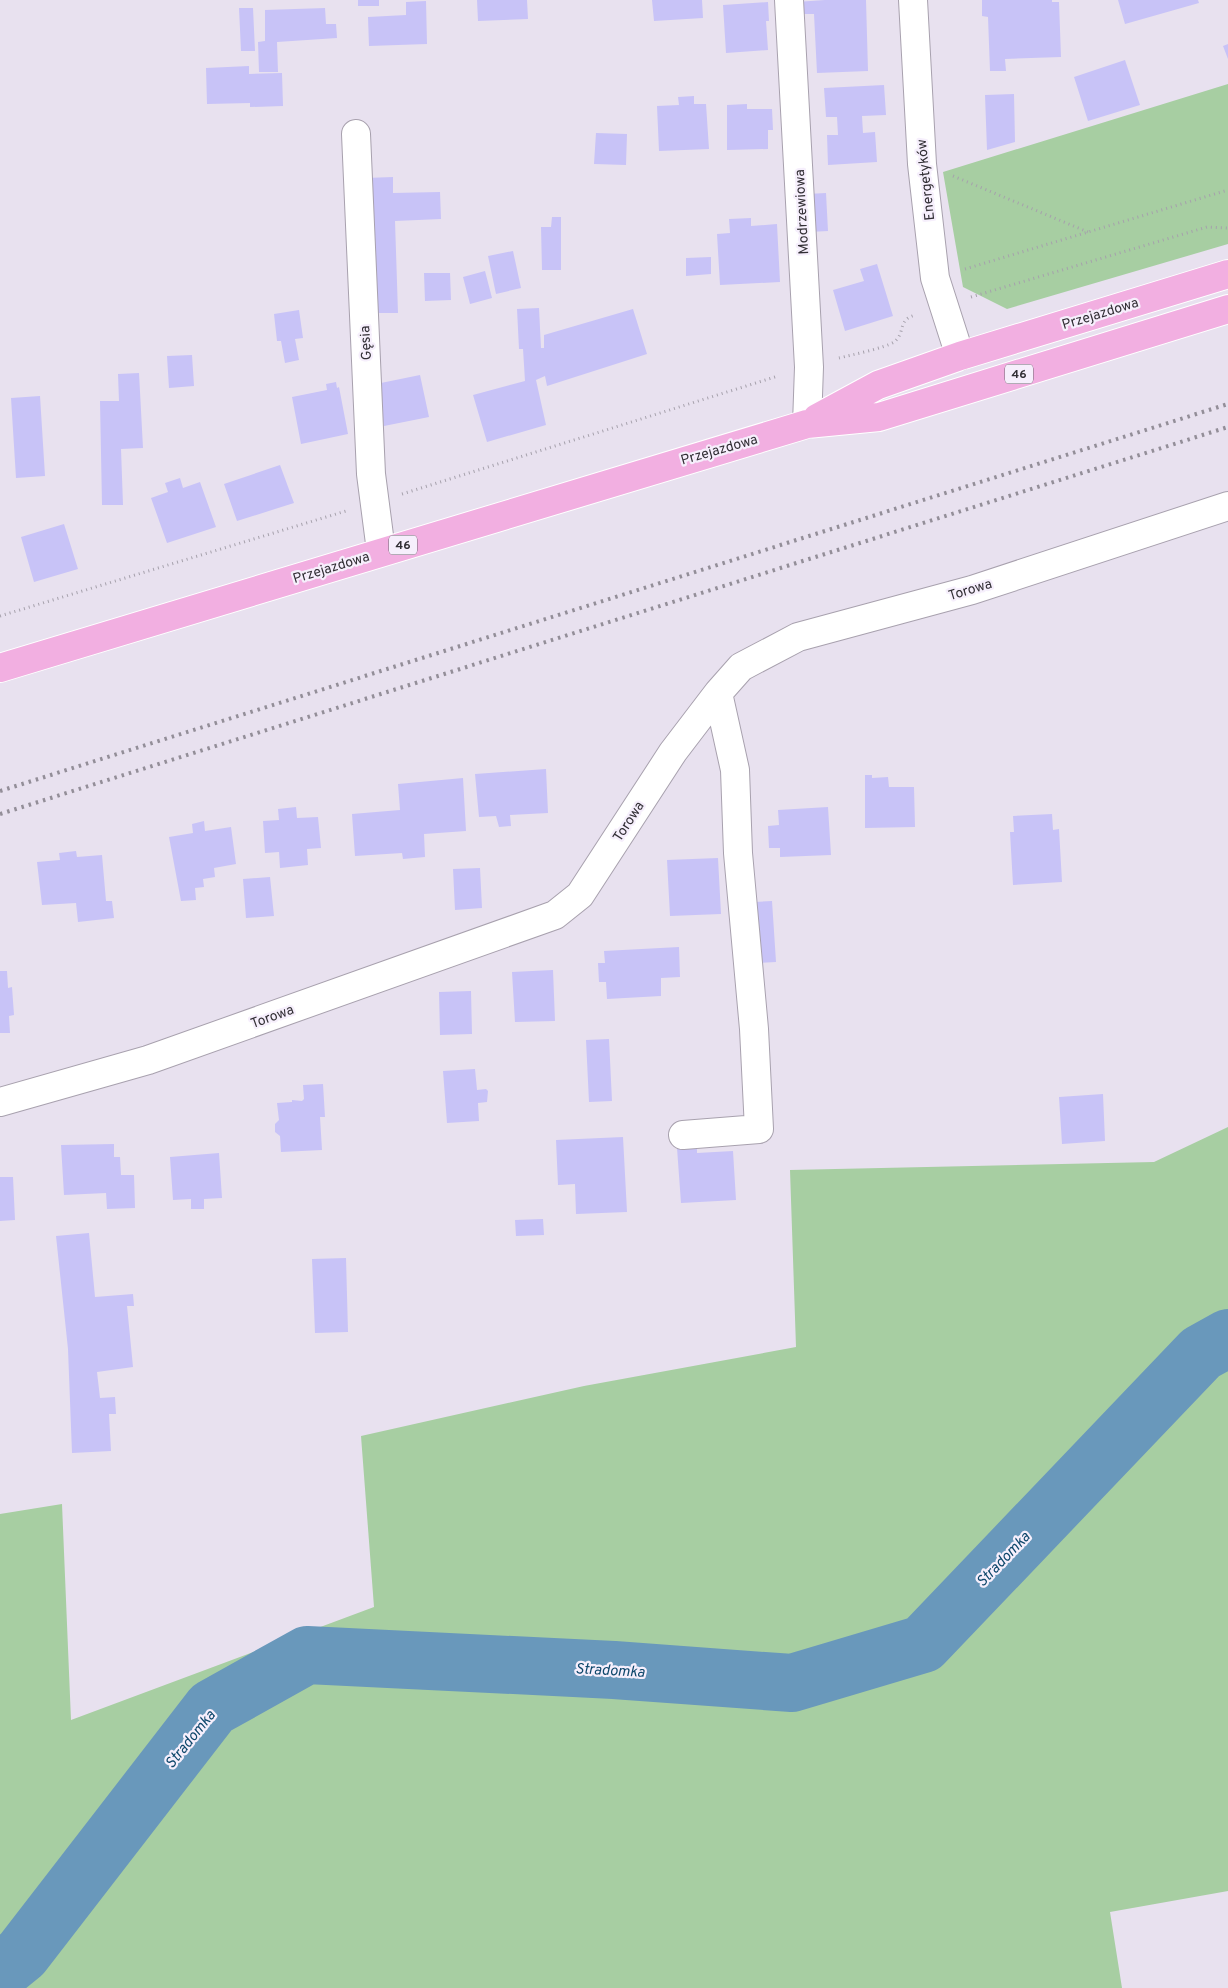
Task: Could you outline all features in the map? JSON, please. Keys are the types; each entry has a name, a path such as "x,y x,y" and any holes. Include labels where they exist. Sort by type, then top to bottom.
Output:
{"main road":[{"name":"Przejazdowa","path":"807,424 878,385 960,356 1228,274"},
{"name":"Przejazdowa","path":"0,668 381,551 807,424 879,417 1228,310"}],"street":[{"name":"Modrzewiowa","path":"789,0 809,367 807,424"},
{"name":"Energetyków","path":"913,0 922,164 935,278 942,306 960,356"},
{"name":"Gęsia","path":"356,134 370,465 381,551"},
{"name":"Torowa","path":"0,1102 148,1060 555,915 580,895 673,752 718,693 741,667 798,637 972,590 1228,506"},
{"path":"683,1135 759,1129 754,1029 738,853 735,770 718,693"}],"path":[{"path":"922,164 1088,232"},
{"path":"935,278 1228,190"},
{"path":"942,306 1207,227 1228,228"},
{"path":"0,616 893,342 900,335 902,324 909,317 913,316"}],"green space":[{"path":"1228,84 1228,244 1007,309 963,287 943,172"},
{"path":"1228,1127 1228,1891 1110,1912 1122,1988 0,1988 0,1514 62,1504 71,1720 374,1607 361,1436 584,1386 796,1347 790,1170 1154,1162"}],"building":[{"path":"358,0 379,0 379,6 358,6"},
{"path":"477,0 527,0 528,19 478,21"},
{"path":"652,0 702,0 703,18 654,21"},
{"path":"866,0 868,71 817,73 814,14 796,14 796,2"},
{"path":"982,0 1052,0 1052,2 1059,2 1061,57 1005,59 1006,71 990,71 988,17 982,16"},
{"path":"1118,0 1198,0 1199,3 1125,24"},
{"path":"426,1 427,44 369,46 368,17 406,15 406,2"},
{"path":"768,2 769,21 766,21 768,50 726,53 723,5"},
{"path":"239,8 253,8 255,51 241,51"},
{"path":"325,8 326,24 336,24 337,38 277,42 278,72 259,72 258,42 265,41 265,10"},
{"path":"1228,44 1228,59 1223,46"},
{"path":"1125,60 1140,105 1088,121 1074,77"},
{"path":"249,66 249,74 282,73 283,106 250,107 250,103 207,104 206,68"},
{"path":"884,85 886,115 862,116 863,133 875,132 877,162 828,165 827,135 838,135 837,117 826,117 824,88"},
{"path":"1014,94 1015,142 987,150 985,95"},
{"path":"694,96 694,104 706,104 709,149 659,151 657,106 679,105 678,97"},
{"path":"747,104 747,109 772,109 773,130 768,130 768,149 727,150 727,105"},
{"path":"596,133 627,134 626,165 594,164"},
{"path":"393,177 393,193 440,192 441,219 395,221 398,313 373,313 366,178"},
{"path":"826,193 828,231 809,232 807,194"},
{"path":"552,217 561,217 561,270 542,270 541,227 551,227"},
{"path":"751,218 751,226 777,224 780,282 720,285 717,234 730,233 729,219"},
{"path":"513,251 521,288 496,294 488,256"},
{"path":"711,257 711,274 686,276 686,258"},
{"path":"877,264 893,316 845,331 833,290 864,281 860,269"},
{"path":"485,271 492,298 470,304 463,277"},
{"path":"424,273 450,273 451,300 425,301"},
{"path":"539,308 541,348 544,348 544,335 633,309 647,354 547,386 545,376 536,380 546,425 487,442 473,395 525,381 523,349 519,349 517,309"},
{"path":"299,310 303,338 295,339 299,360 285,363 281,341 277,341 274,314"},
{"path":"192,355 194,386 169,388 167,356"},
{"path":"139,373 143,448 121,449 123,505 102,505 100,401 119,401 118,374"},
{"path":"420,375 429,417 384,426 376,384"},
{"path":"336,382 337,388 339,387 348,434 301,444 292,397 327,390 326,384"},
{"path":"40,396 45,476 16,478 11,398"},
{"path":"280,465 294,503 237,521 224,484"},
{"path":"180,478 183,488 200,482 216,527 167,543 151,498 168,492 165,483"},
{"path":"64,524 78,569 34,582 21,537"},
{"path":"546,769 548,813 510,815 511,826 499,827 496,816 479,817 475,774"},
{"path":"865,775 872,775 872,778 888,777 889,787 914,787 915,827 865,828"},
{"path":"463,778 466,831 424,834 425,857 403,859 402,853 355,856 352,814 400,810 398,784"},
{"path":"296,807 297,818 318,817 321,848 307,849 308,865 280,868 279,852 265,853 263,821 279,820 278,809"},
{"path":"828,807 831,855 780,857 780,848 769,848 768,826 779,825 778,810"},
{"path":"1052,814 1053,830 1059,829 1062,882 1013,885 1010,832 1014,832 1013,816"},
{"path":"204,821 205,831 231,827 236,864 214,868 215,877 203,879 204,887 195,888 196,900 181,901 169,837 193,833 192,824"},
{"path":"76,851 77,857 102,855 106,901 112,901 114,918 78,922 76,903 42,905 37,862 60,860 59,853"},
{"path":"718,858 721,914 670,916 667,860"},
{"path":"480,868 482,908 455,910 453,869"},
{"path":"270,877 274,916 246,918 243,879"},
{"path":"772,901 776,962 758,963 755,902"},
{"path":"679,947 680,977 661,978 661,996 607,999 606,982 599,982 598,963 605,963 604,951"},
{"path":"553,970 555,1021 515,1022 512,972"},
{"path":"0,971 7,971 8,988 12,987 14,1015 9,1016 10,1033 0,1033"},
{"path":"471,991 472,1034 440,1035 439,992"},
{"path":"609,1039 612,1101 589,1102 586,1040"},
{"path":"475,1069 477,1090 486,1089 488,1091 487,1102 478,1103 479,1121 447,1123 443,1071"},
{"path":"323,1084 325,1117 320,1117 322,1150 281,1152 280,1136 275,1132 275,1124 279,1120 277,1103 292,1102 292,1100 302,1101 304,1099 303,1085"},
{"path":"1103,1094 1105,1141 1062,1144 1059,1097"},
{"path":"623,1137 627,1212 576,1214 575,1184 558,1185 556,1140"},
{"path":"114,1144 114,1157 120,1157 121,1175 134,1175 135,1208 107,1209 106,1193 64,1195 61,1145"},
{"path":"697,1147 697,1153 733,1151 736,1200 681,1203 677,1148"},
{"path":"219,1153 222,1198 204,1199 204,1209 191,1209 191,1199 173,1200 170,1157"},
{"path":"0,1177 13,1177 15,1220 0,1221"},
{"path":"543,1219 544,1235 516,1236 515,1220"},
{"path":"89,1233 95,1297 133,1294 134,1306 127,1306 133,1367 97,1372 100,1398 115,1397 116,1414 109,1414 111,1451 72,1453 68,1349 56,1236"},
{"path":"346,1258 348,1332 315,1333 312,1259"}],"waterway":[{"name":"Stradomka","path":"0,1972 22,1954 212,1708 307,1655 614,1670 792,1683 923,1644 1201,1353 1228,1338"}],"railway":[{"path":"0,791 1228,404"},
{"path":"0,814 1228,427"}]}
